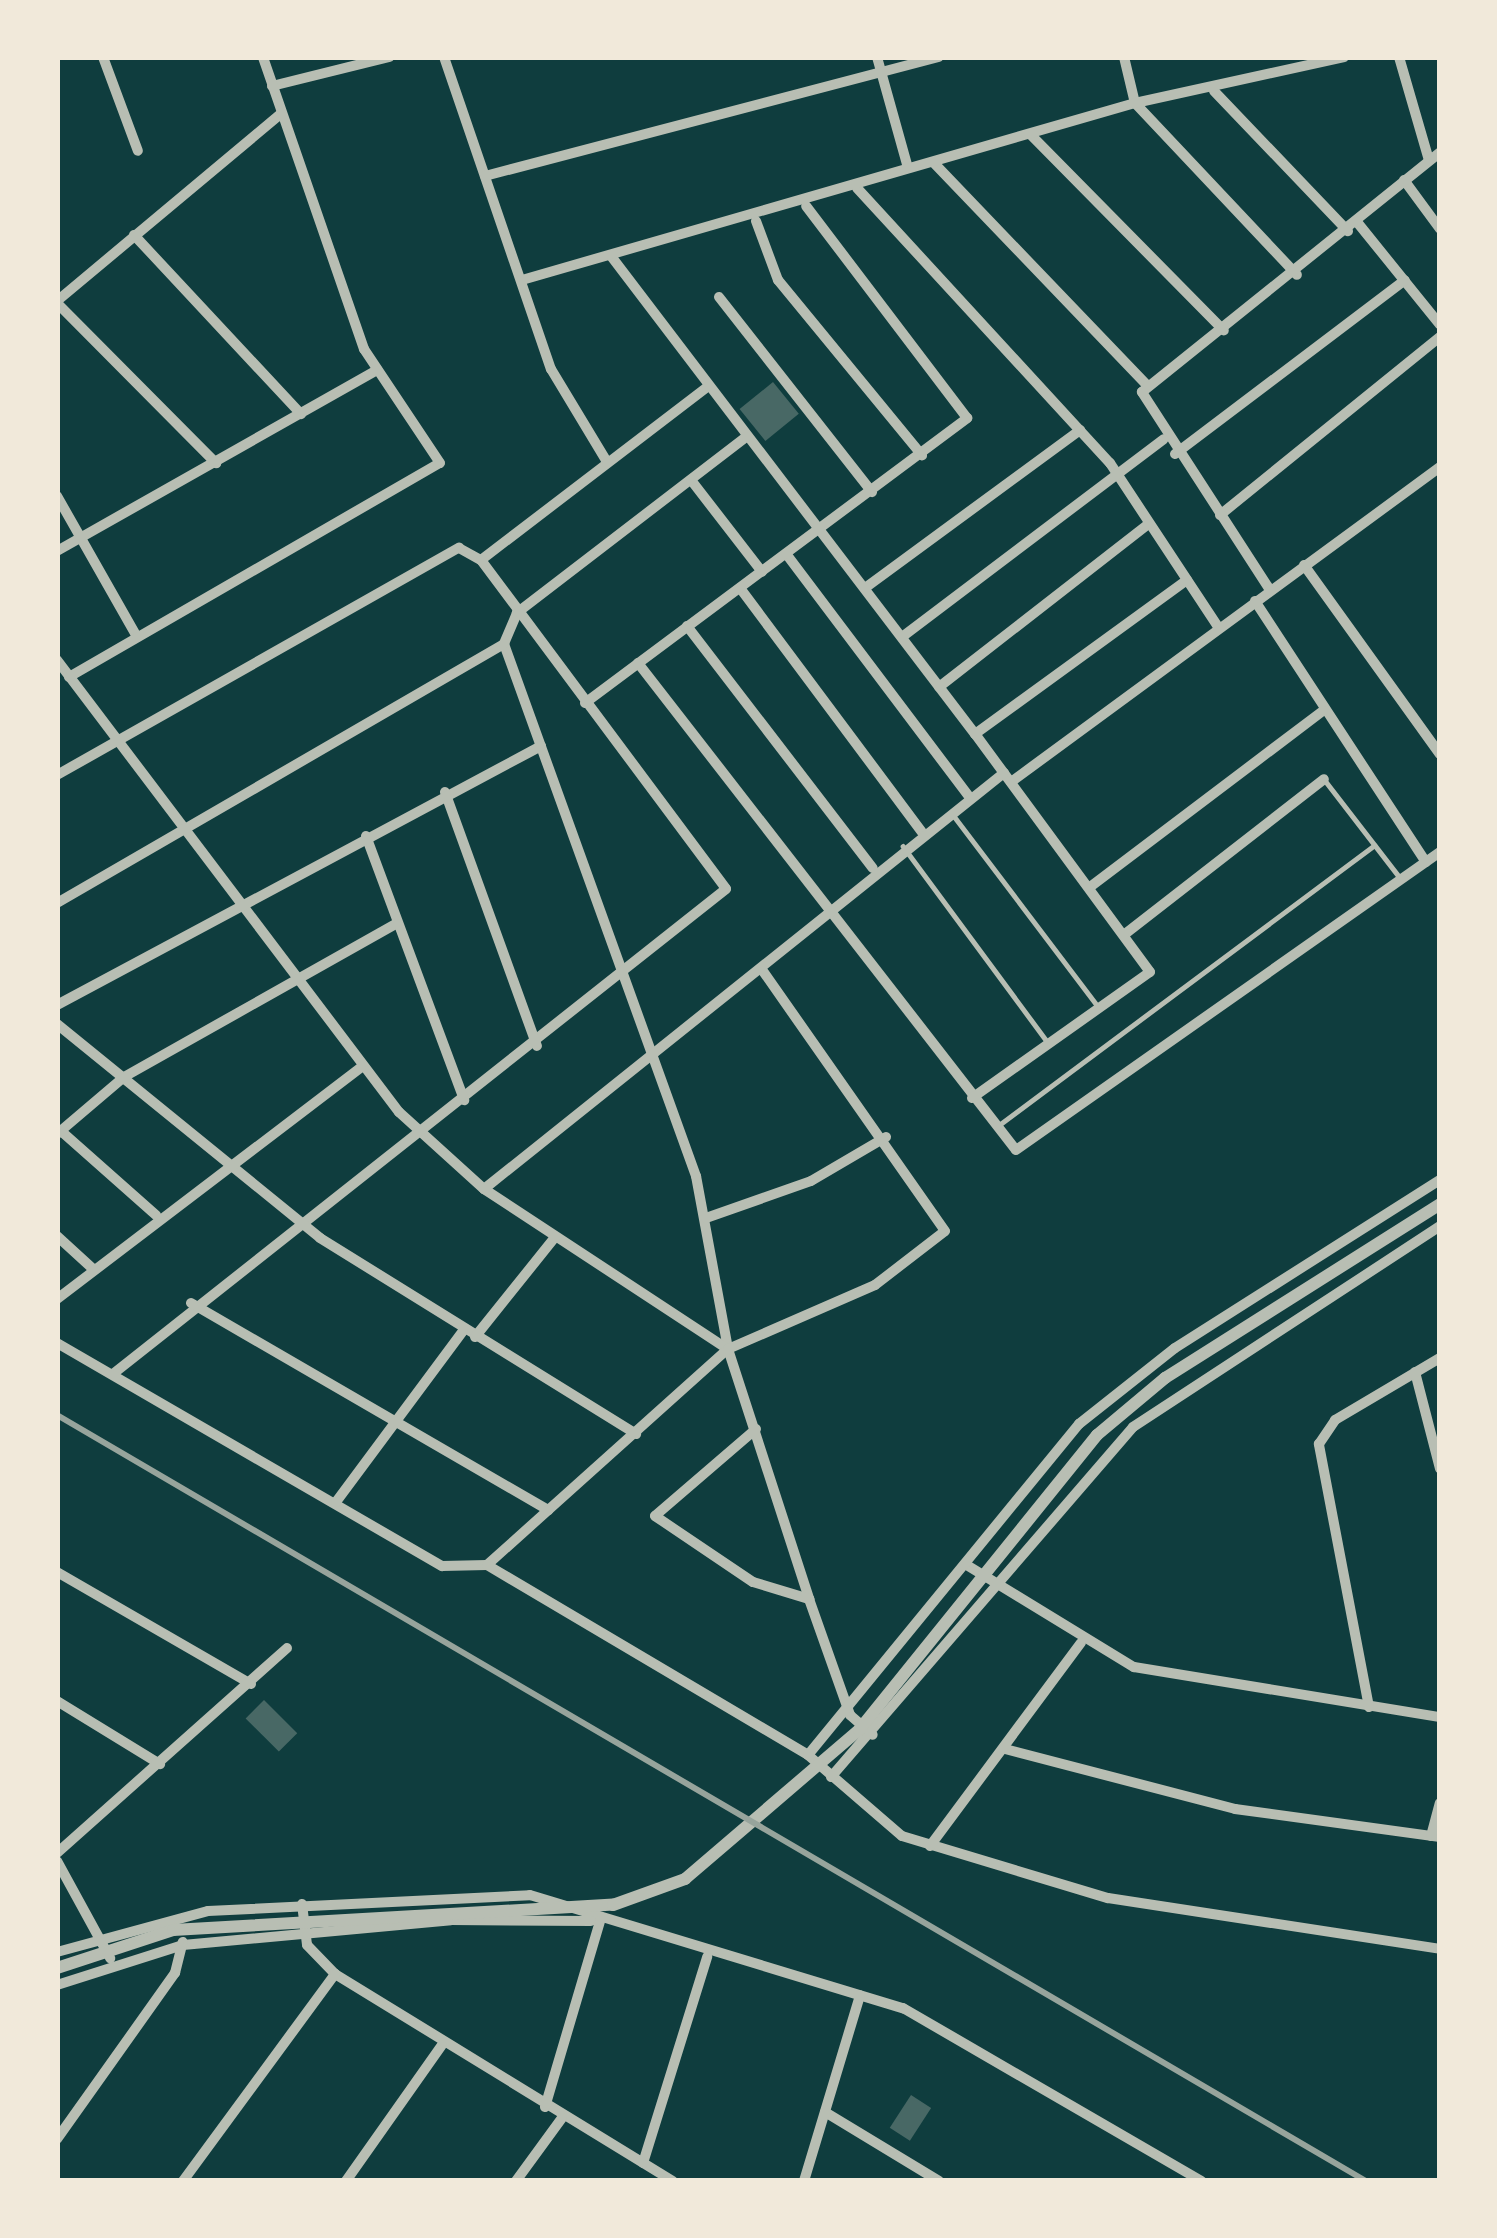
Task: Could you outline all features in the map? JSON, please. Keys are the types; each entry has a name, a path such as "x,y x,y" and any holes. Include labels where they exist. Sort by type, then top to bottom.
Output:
{"street":[{"path":"104,57 138,152"},
{"path":"69,677 440,463 377,370 263,57"},
{"path":"272,86 388,57"},
{"path":"444,57 551,369 607,462"},
{"path":"877,57 908,168"},
{"path":"485,176 939,57"},
{"path":"1124,57 1136,104 1297,275"},
{"path":"522,280 756,221 908,168 1136,104 1214,91 1344,57"},
{"path":"1270,590 1143,409 1148,386 1297,275 1435,156 1399,57"},
{"path":"1214,91 1406,280 1440,325"},
{"path":"216,463 57,303 281,115"},
{"path":"1030,134 1224,331"},
{"path":"933,162 1148,386"},
{"path":"1404,180 1440,229"},
{"path":"857,188 1117,474 1219,628"},
{"path":"585,703 962,427 963,408 806,206"},
{"path":"756,221 778,280 922,455"},
{"path":"134,235 301,414"},
{"path":"610,256 939,686 1150,972 972,1098"},
{"path":"1175,454 1406,280"},
{"path":"719,297 872,492"},
{"path":"1220,515 1440,337"},
{"path":"57,551 377,370"},
{"path":"481,560 707,387"},
{"path":"865,588 1080,430"},
{"path":"57,903 504,644 518,613 746,437"},
{"path":"902,638 1165,440"},
{"path":"484,1189 764,971 824,908 873,868 970,798 1007,778 1440,467"},
{"path":"691,480 762,572"},
{"path":"57,496 83,534 137,637"},
{"path":"939,686 1147,525"},
{"path":"57,775 448,552 481,560 726,889 623,981 297,1221 191,1303 113,1374"},
{"path":"787,555 970,798"},
{"path":"1304,565 1440,754"},
{"path":"975,734 1187,580"},
{"path":"740,587 922,832"},
{"path":"1255,602 1426,862"},
{"path":"687,626 873,868"},
{"path":"504,644 654,1059 706,1218 728,1349 809,1599 850,1715 873,1735"},
{"path":"57,660 112,742 237,908 361,1067 419,1132 484,1189 728,1349"},
{"path":"638,662 995,1129 1027,1149 1440,852"},
{"path":"1090,887 1323,710"},
{"path":"57,1005 445,792 541,746"},
{"path":"1125,934 1324,778"},
{"path":"445,792 537,1046"},
{"path":"366,836 464,1100"},
{"path":"156,1215 59,1133 124,1078 395,924"},
{"path":"487,1565 728,1349 934,1249 942,1213 764,971"},
{"path":"57,1024 297,1221 469,1334 636,1434"},
{"path":"57,1299 228,1160 361,1067"},
{"path":"706,1218 811,1181 886,1137"},
{"path":"808,1755 850,1715 1065,1439 1140,1372 1440,1180"},
{"path":"57,1968 172,1930 613,1906 686,1879 860,1730 1096,1435 1292,1297 1440,1204"},
{"path":"831,1778 873,1735 1083,1475 1162,1403 1440,1226"},
{"path":"57,1236 92,1268"},
{"path":"335,1502 397,1419 556,1237"},
{"path":"191,1303 548,1510"},
{"path":"57,1343 442,1566 487,1565 808,1755 831,1778 930,1846 1108,1898 1440,1949"},
{"path":"1369,1707 1318,1444 1335,1420 1440,1358"},
{"path":"1415,1372 1440,1469"},
{"path":"756,1429 655,1516 753,1582 809,1599"},
{"path":"965,1564 1081,1642 1134,1667 1440,1718"},
{"path":"57,1572 251,1684"},
{"path":"930,1846 1081,1642"},
{"path":"111,1961 57,1857 286,1648"},
{"path":"57,1701 160,1764"},
{"path":"1005,1749 1235,1809 1436,1836 1440,1803"},
{"path":"57,1952 100,1934 181,1915 500,1892 707,1957 860,1994 939,2026 1201,2181"},
{"path":"302,1904 304,1934 335,1974 442,2045 673,2181"},
{"path":"57,2139 175,1973 183,1945 181,1915"},
{"path":"57,1984 111,1961 183,1945 304,1934 600,1921"},
{"path":"545,2107 600,1921"},
{"path":"643,2163 707,1957"},
{"path":"183,2181 335,1974"},
{"path":"804,2181 860,1994"},
{"path":"346,2181 442,2045"},
{"path":"825,2112 939,2181"},
{"path":"516,2181 562,2118"}],"lane":[{"path":"1324,778 1402,880"},
{"path":"950,812 1100,1010"},
{"path":"995,1129 1374,844"},
{"path":"903,846 1049,1045"}],"building":[{"path":"773,382 799,414 765,441 740,409"},
{"path":"264,1700 297,1733 279,1752 246,1718"},
{"path":"911,2095 931,2108 910,2141 890,2128"}],"railway":[{"path":"57,1415 1366,2181"}]}
